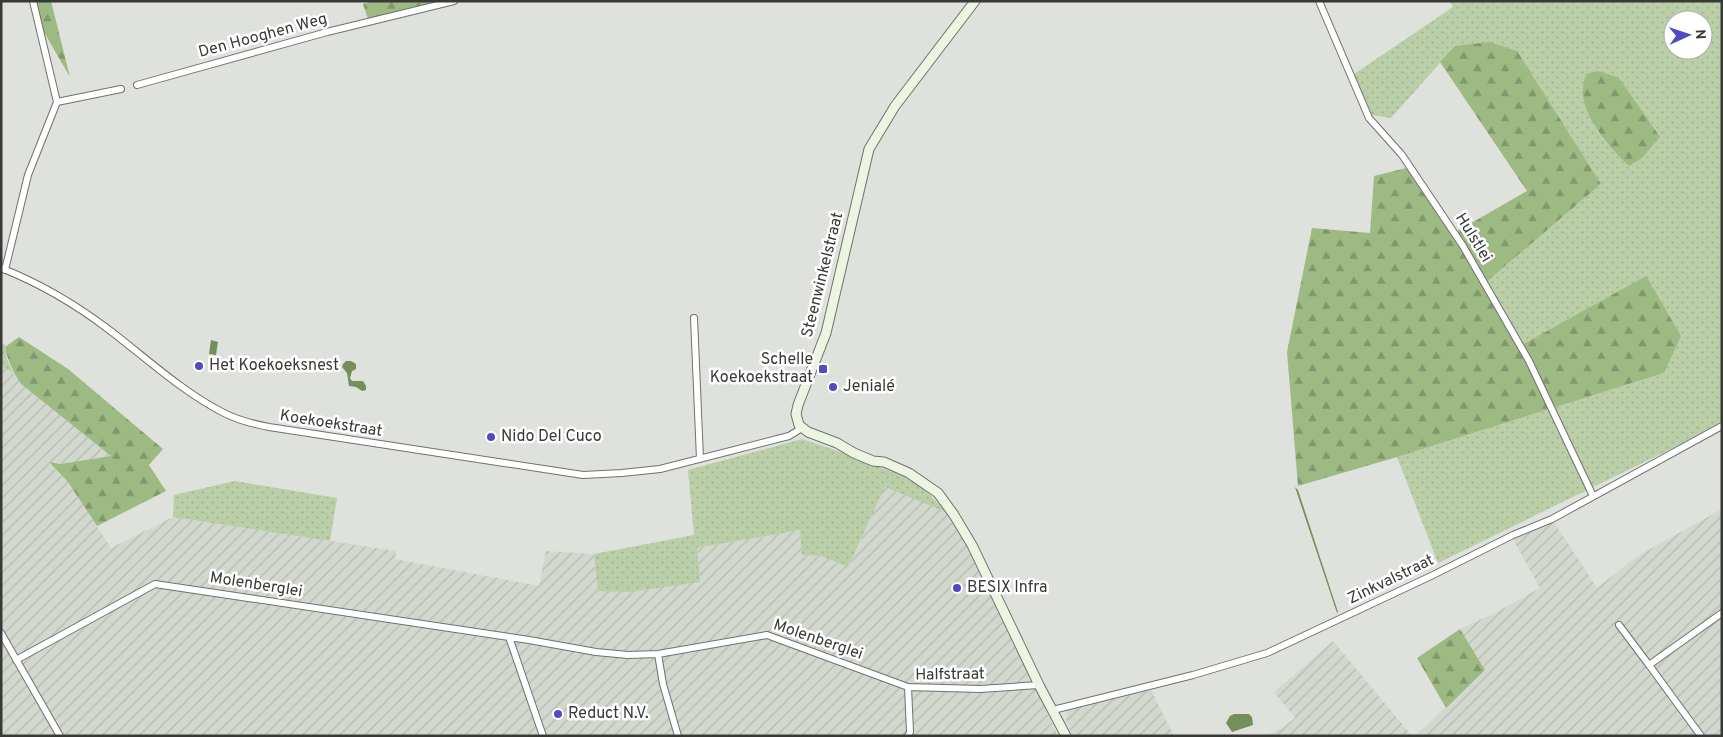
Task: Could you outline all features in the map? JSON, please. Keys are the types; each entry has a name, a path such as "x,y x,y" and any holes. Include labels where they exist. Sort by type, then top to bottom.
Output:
{"street":[{"path":"3,269 28,175 57,102 33,1"},
{"name":"Den Hooghen Weg","path":"137,85 327,32 454,1"},
{"name":"Steenwinkelstraat","path":"802,428 799,425 796,414 798,405 830,320 869,149 895,106 975,1"},
{"name":"Hulstlei","path":"1319,1 1370,118 1402,155 1467,254 1529,361 1593,496"},
{"path":"57,102 121,89"},
{"name":"Koekoekstraat","path":"3,269 70,303 107,328 164,374 222,412 252,423 380,445 578,474 640,472 789,436 802,428"},
{"path":"694,318 700,459"},
{"name":"Zinkvalstraat","path":"1052,710 1193,675 1268,654 1513,535 1552,518 1722,426"},
{"path":"802,428 873,461 884,462 912,474 938,493 972,545 1039,685 1066,736"},
{"name":"Molenberglei","path":"16,660 155,584 509,637 596,652 628,655 658,654 767,634 908,688"},
{"path":"1649,665 1722,614"},
{"path":"1619,625 1701,736"},
{"path":"1,633 60,736"},
{"path":"509,637 543,736"},
{"path":"658,654 663,684 678,736"},
{"name":"Halfstraat","path":"908,736 910,732 908,688 980,689 1039,685"}],"shaded area":[{"path":"1450,1 1722,1 1722,424 1438,563 1397,457 1664,373 1646,277 1520,346 1484,283 1601,184 1455,46 1391,118 1371,115 1354,74 1453,7"},
{"path":"211,340 218,342 216,355 209,354"},
{"path":"1,343 6,345 7,359 13,373 1,366"},
{"path":"346,361 356,364 356,369 352,371 350,378 352,381 363,381 366,390 362,391 356,387 349,386 347,373 342,367"},
{"path":"1,366 13,373 21,384 111,456 60,464 49,463 68,482 111,548 173,517 396,551 395,559 539,586 546,551 594,554 598,591 697,548 800,530 803,555 821,556 848,567 885,487 954,515 1039,685 1047,713 1058,736 1,736"},
{"path":"802,439 907,478 925,490 948,513 885,487 848,567 821,556 802,555 800,530 697,548 700,582 630,592 598,591 594,554 694,535 688,470"},
{"path":"235,481 337,498 330,541 173,517 174,495"},
{"path":"1295,487 1298,490 1337,613"},
{"path":"1722,509 1722,736 1415,736 1485,670 1460,629 1497,612 1540,588 1510,534 1552,519 1597,588 1636,557"},
{"path":"1333,641 1412,736 1265,736 1282,728 1295,718 1274,692"},
{"path":"1151,690 1174,736 1073,736 1066,720 1067,710"},
{"path":"1234,714 1249,714 1252,717 1253,725 1232,732 1226,723 1230,716"}],"green space":[{"path":"33,1 51,1 70,77 37,20"},
{"path":"373,1 454,1 369,22 363,4"},
{"path":"1489,42 1517,51 1601,184 1485,283 1520,346 1646,276 1681,336 1664,373 1298,486 1287,352 1312,228 1370,233 1374,176 1410,167 1454,233 1527,191 1440,62 1455,46"},
{"path":"1598,71 1619,78 1660,137 1642,158 1629,166 1602,136 1586,109 1583,90 1586,74"},
{"path":"19,337 68,369 163,449 149,465 166,491 97,526 68,482 49,462 60,464 111,456 21,384 11,366 5,347"},
{"path":"1460,629 1485,670 1446,708 1417,658"}],"place":[{"name":"Het Koekoeksnest","path":"199,366"},
{"name":"Schelle Koekoekstraat","path":"823,369"},
{"name":"Jenialé","path":"833,387"},
{"name":"Nido Del Cuco","path":"491,437"},
{"name":"BESIX Infra","path":"957,588"},
{"name":"Reduct N.V.","path":"558,714"}]}
